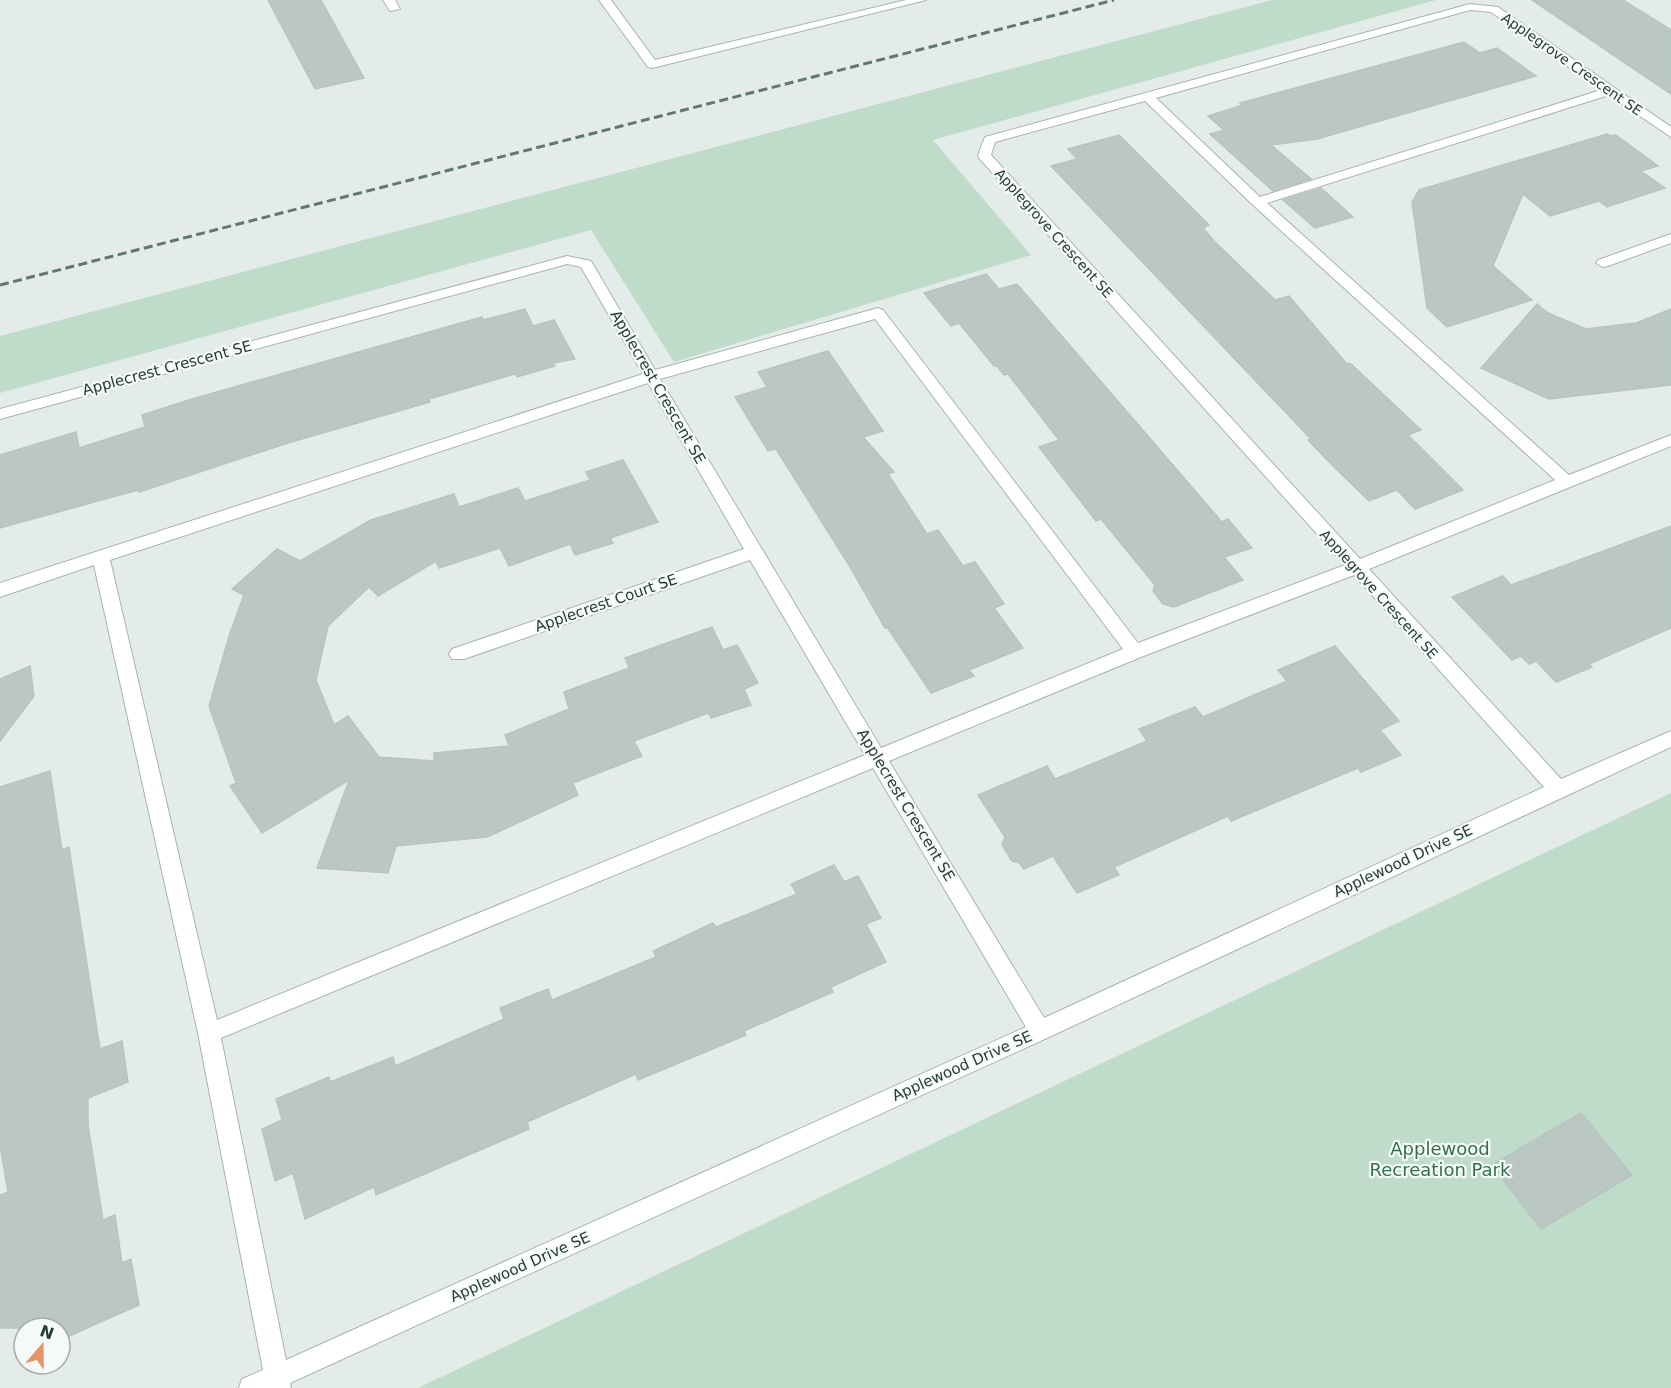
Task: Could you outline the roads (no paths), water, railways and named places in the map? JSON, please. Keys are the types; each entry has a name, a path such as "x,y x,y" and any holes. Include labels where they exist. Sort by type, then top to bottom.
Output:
{"street":[{"path":"605,0 652,64 920,0"},
{"name":"Applegrove Crescent SE","path":"1558,789 1355,568 984,155 990,140 1470,7 1496,5 1610,91 1671,133"},
{"path":"1258,202 1610,91"},
{"path":"1147,96 1258,202 1566,481"},
{"path":"1603,263 1671,238"},
{"name":"Applecrest Crescent SE","path":"0,414 567,260 586,264 754,552 1040,1031"},
{"path":"0,590 652,376 878,313 1135,652"},
{"path":"209,1033 1135,652 1355,568 1671,440"},
{"name":"Applecrest Court SE","path":"458,654 754,552"},
{"path":"101,558 209,1033 279,1382"},
{"name":"Applewood Drive SE","path":"251,1388 279,1382 1558,789 1671,740"}],"railway":[{"path":"0,285 1114,0"}],"park label":[{"name":"Applewood Recreation Park","path":"1440,1158"}]}
